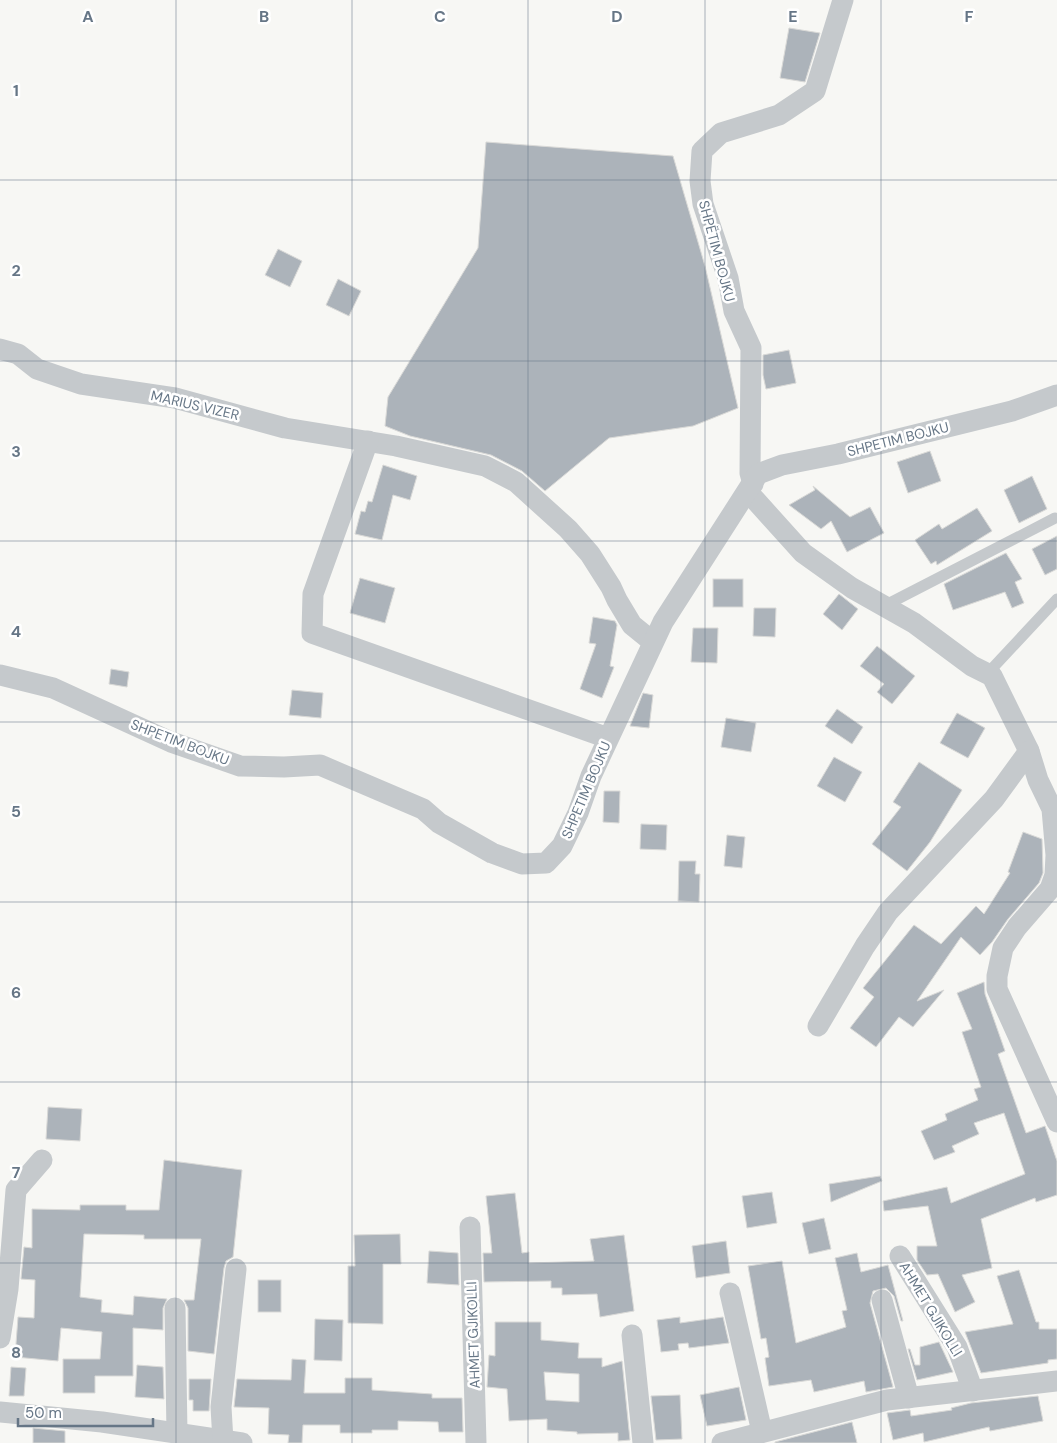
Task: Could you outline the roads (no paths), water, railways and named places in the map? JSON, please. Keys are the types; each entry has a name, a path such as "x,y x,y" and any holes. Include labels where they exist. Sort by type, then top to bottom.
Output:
{"street":[{"name":"SHPËTIM BOJKU","path":"751,488 751,348 734,311 728,278 703,204 700,181 702,151 721,133 779,116 815,91 843,0"},
{"name":"MARIUS VIZER","path":"0,349 18,354 37,369 81,384 175,398 286,428 396,446 485,466 516,482 546,508 579,542 612,586 616,600 632,625 653,642"},
{"name":"SHPETIM BOJKU","path":"0,675 53,688 171,742 240,766 284,767 320,765 423,809 439,823 492,853 522,864 546,863 562,846 578,813 591,776 608,738 663,622 751,488 758,474 782,465 838,454 1012,411 1057,395"},
{"path":"368,441 314,594 312,633 608,738"},
{"path":"751,488 803,553 852,588 914,623 972,666 992,676 1029,751 1038,780 1052,809 1056,855 1055,875 1050,888 1016,928 1003,948 997,976 997,988 1057,1122"},
{"path":"818,1026 865,946 888,912 994,799 1029,751"},
{"path":"0,1338 8,1289 16,1190 42,1160"},
{"name":"AHMET GJIKOLLI","path":"470,1227 476,1443"},
{"name":"AHMET GJIKOLLI","path":"900,1256 957,1347 973,1391"},
{"path":"0,1412 102,1422 233,1442 221,1407 236,1269"},
{"path":"730,1293 762,1432"},
{"path":"882,1300 908,1398"},
{"path":"176,1308 177,1434"},
{"path":"632,1335 643,1443"},
{"path":"722,1443 887,1400 1057,1381"}],"lane":[{"path":"884,606 1054,518"},
{"path":"986,674 1057,599"}]}
